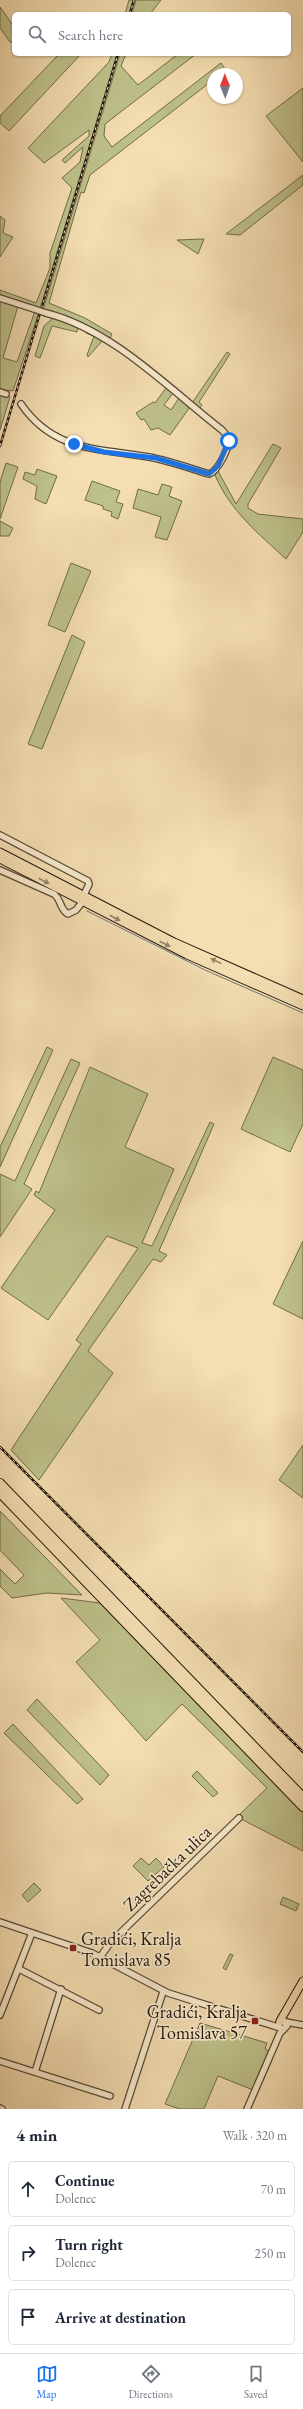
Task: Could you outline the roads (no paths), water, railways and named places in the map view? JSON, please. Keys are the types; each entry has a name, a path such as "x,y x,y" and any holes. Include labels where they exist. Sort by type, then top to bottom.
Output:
{"highway":[{"path":"0,1483 303,1797"},
{"path":"0,1493 303,1807"}],"main road":[{"path":"0,852 84,898 130,926 203,963 303,1006"},
{"path":"0,859 125,916 204,956 303,999"},
{"path":"281,2026 289,2005 303,1981"}],"street":[{"path":"0,298 78,323 108,339 222,430 229,439 227,447 215,470 209,474 156,458 104,452 74,444 48,432 36,424 21,404"},
{"path":"0,834 88,881 90,884 84,898 76,910 68,914 64,911 60,899 54,894 0,870"},
{"name":"Zagrebačka ulica","path":"100,1957 111,1942 239,1818"},
{"path":"0,1922 100,1957 163,1992 281,2026 303,2026"},
{"path":"0,2015 32,1932"},
{"path":"19,1969 100,2010"},
{"path":"35,2072 61,1989"},
{"path":"125,2109 163,1992"},
{"path":"247,2109 281,2026"},
{"path":"0,2061 110,2096"}],"waterway":[{"path":"87,911 205,970 303,1013"}],"railway":[{"path":"131,12 134,0"},
{"path":"0,446 117,56"},
{"path":"0,1447 303,1752"}],"place":[{"name":"Gradići, Kralja Tomislava 85","path":"73,1948"},
{"name":"Gradići, Kralja Tomislava 57","path":"255,2021"}]}
